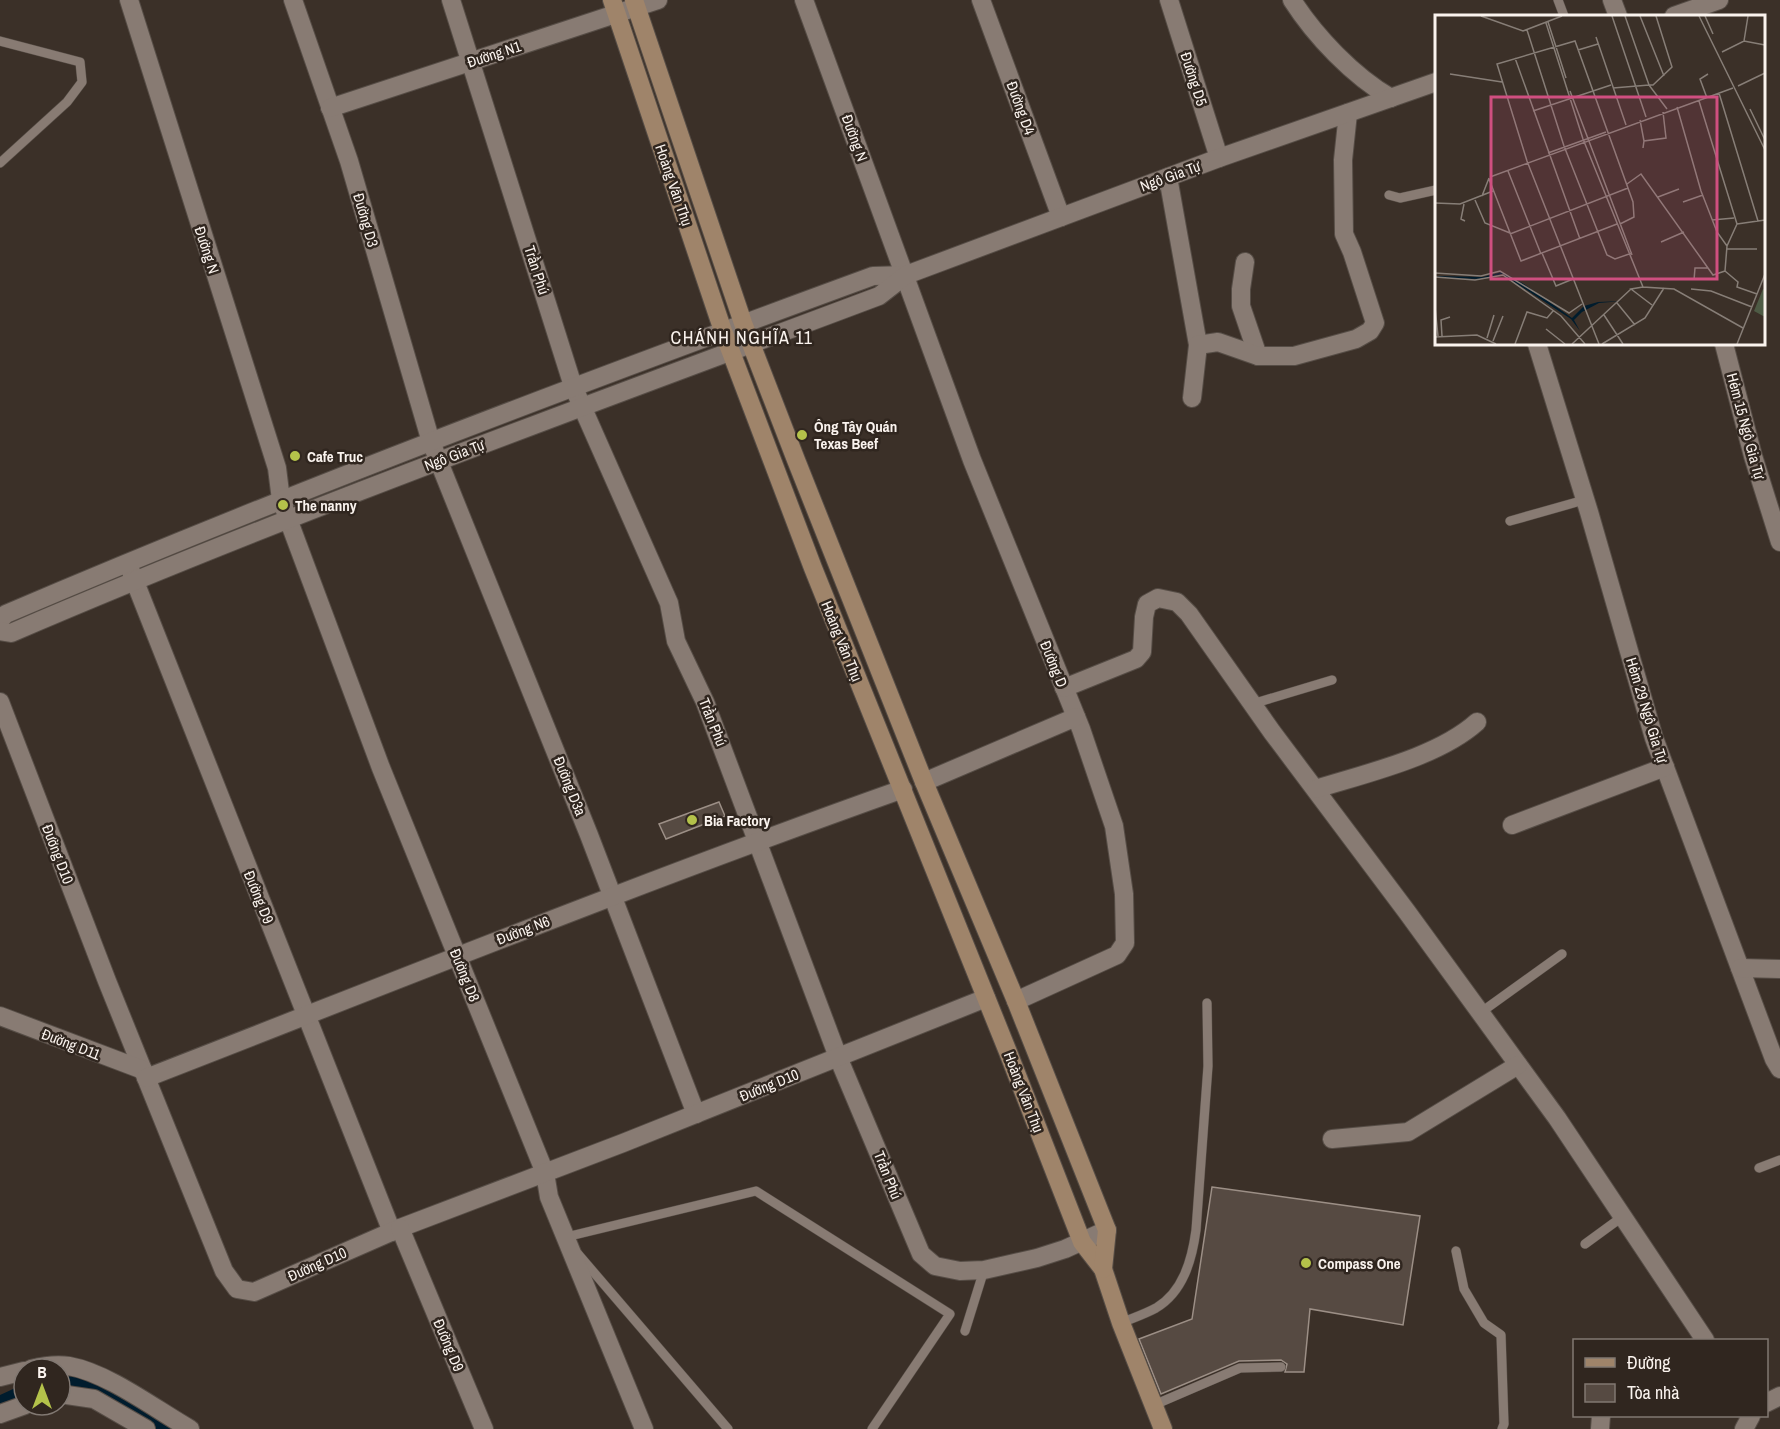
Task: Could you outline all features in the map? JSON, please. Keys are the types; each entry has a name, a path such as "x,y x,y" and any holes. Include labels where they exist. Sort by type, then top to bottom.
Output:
{"street":[{"name":"Đường N","path":"129,0 277,468 281,500 289,519"},
{"name":"Đường D3","path":"293,0 349,161 431,442 439,461"},
{"name":"Trần Phú","path":"451,0 573,386 669,603 676,641 705,702 838,1057 921,1254 935,1266 942,1268 960,1271 984,1270 1037,1258 1082,1242 1107,1230"},
{"name":"Đường N1","path":"330,108 471,61 614,7 658,0"},
{"name":"Đường N","path":"804,0 906,275"},
{"name":"Đường D4","path":"981,0 1061,217"},
{"name":"Đường D5","path":"1169,0 1219,158"},
{"path":"1292,0 1307,23 1334,51 1377,90 1390,98"},
{"path":"1612,0 1618,15"},
{"path":"1676,15 1694,5 1719,0"},
{"name":"Hoàng Văn Thụ","path":"635,4 751,344 924,782 1016,1001 1107,1230 1103,1269"},
{"name":"Hoàng Văn Thụ","path":"614,7 723,331 813,568 956,920 1082,1242 1103,1269 1121,1323 1163,1429"},
{"name":"Ngô Gia Tự","path":"0,631 11,633 134,580 289,519 582,406 879,296 906,275 1219,158 1435,83"},
{"path":"1198,345 1218,342 1258,356 1294,356 1356,339 1370,331 1376,323 1344,234 1342,160 1348,113"},
{"path":"654,126 674,118"},
{"path":"1168,177 1198,345 1192,398"},
{"path":"682,211 703,204"},
{"path":"1245,262 1240,306 1258,356"},
{"name":"Ngô Gia Tự","path":"0,620 6,614 127,562 573,386 873,276 906,275"},
{"name":"Đường D","path":"906,275 972,460 1076,717 1114,826 1124,894 1125,943 1117,955 1016,1001"},
{"name":"Hẻm 29 Ngô Gia Tự","path":"1537,345 1654,738 1774,1059 1780,1069"},
{"name":"Hẻm 15 Ngô Gia Tự","path":"1724,345 1753,456 1780,542"},
{"path":"775,467 796,460"},
{"name":"Đường D3a","path":"439,461 696,1114"},
{"name":"Đường D8","path":"289,519 381,768 545,1173 549,1197 644,1429"},
{"path":"813,568 835,558"},
{"name":"Đường D9","path":"127,562 306,1016 396,1230 484,1429"},
{"path":"1064,688 1136,659 1142,652 1147,604 1158,598 1177,602 1557,1118 1704,1339"},
{"path":"852,667 874,656"},
{"name":"Đường D10","path":"0,702 7,745 145,1074 224,1271 237,1289 254,1292 396,1230 987,998"},
{"path":"903,789 1076,717"},
{"path":"1316,789 1424,755 1478,722"},
{"path":"1512,825 1665,767"},
{"name":"Đường N6","path":"145,1074 306,1016 612,896 903,789"},
{"path":"956,920 976,910"},
{"path":"1740,968 1780,969"},
{"name":"Đường D11","path":"0,1016 145,1074"},
{"path":"1008,1052 1032,1043"},
{"path":"1332,1139 1408,1132 1518,1065"},
{"path":"72,1367 87,1371 125,1389 189,1429"},
{"path":"72,1396 94,1399 147,1429"}],"lane":[{"path":"1558,0 1564,15"},
{"path":"0,41 80,62 82,82 67,102 0,163"},
{"path":"1389,195 1400,198 1435,190"},
{"path":"1510,521 1584,500"},
{"path":"1252,704 1332,680"},
{"path":"1480,1013 1562,954"},
{"path":"1121,1323 1165,1302 1184,1277 1192,1257 1208,1066 1207,1003"},
{"path":"1759,1168 1780,1160"},
{"path":"728,1429 566,1239 756,1191 766,1197 950,1314 872,1429"},
{"path":"1585,1244 1622,1217"},
{"path":"1456,1251 1464,1289 1484,1323 1500,1335 1504,1424 1502,1429"},
{"path":"965,1331 984,1270"},
{"path":"1154,1405 1240,1368 1281,1366"}],"water":[{"path":"72,1376 86,1377 184,1429 155,1429 72,1395"},
{"path":"12,1390 12,1405 0,1410 0,1395"}],"building":[{"name":"Bia Factory","path":"719,802 725,816 666,839 659,824"},
{"name":"Compass One","path":"1212,1187 1420,1216 1403,1325 1310,1309 1304,1372 1285,1372 1287,1364 1281,1360 1239,1361 1161,1394 1139,1339 1192,1319"}],"place":[{"name":"Ông Tây Quán Texas Beef","path":"802,435"},
{"name":"Cafe Truc","path":"295,456"},
{"name":"The nanny","path":"283,505"},
{"name":"Bia Factory","path":"692,820"},
{"name":"Compass One","path":"1306,1263"}],"district":[{"name":"CHÁNH NGHĨA 11","path":"742,337"}]}
